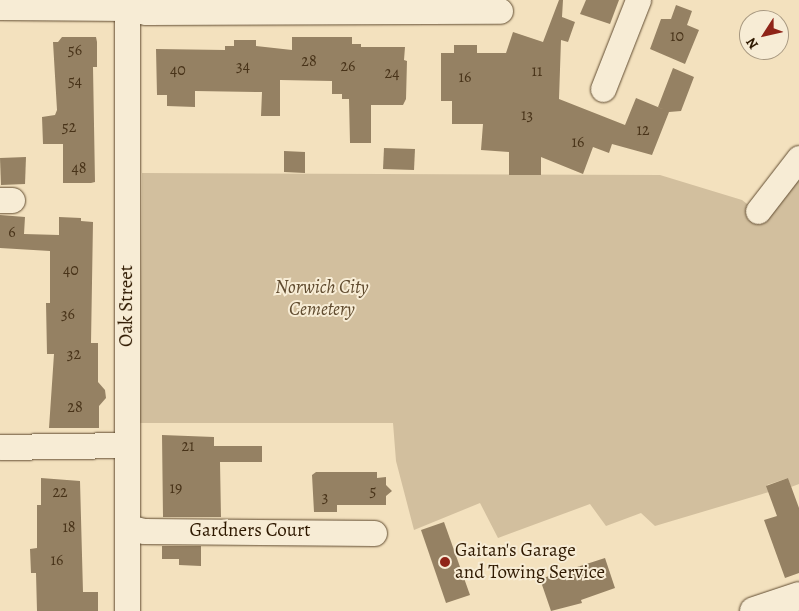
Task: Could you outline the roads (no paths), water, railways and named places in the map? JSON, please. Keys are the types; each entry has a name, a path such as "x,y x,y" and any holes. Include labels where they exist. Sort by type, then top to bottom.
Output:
{"street":[{"path":"603,89 638,0"},
{"path":"0,7 127,4 146,12 408,5 500,11"},
{"name":"Oak Street","path":"127,4 127,611"},
{"path":"758,211 799,158"},
{"path":"0,447 127,445"},
{"name":"Gardners Court","path":"126,527 144,531 374,533"},
{"path":"754,611 799,596"}],"place":[{"name":"Gaitan's Garage and Towing Service","path":"445,562"}],"park label":[{"name":"Norwich City Cemetery","path":"322,299"}]}
